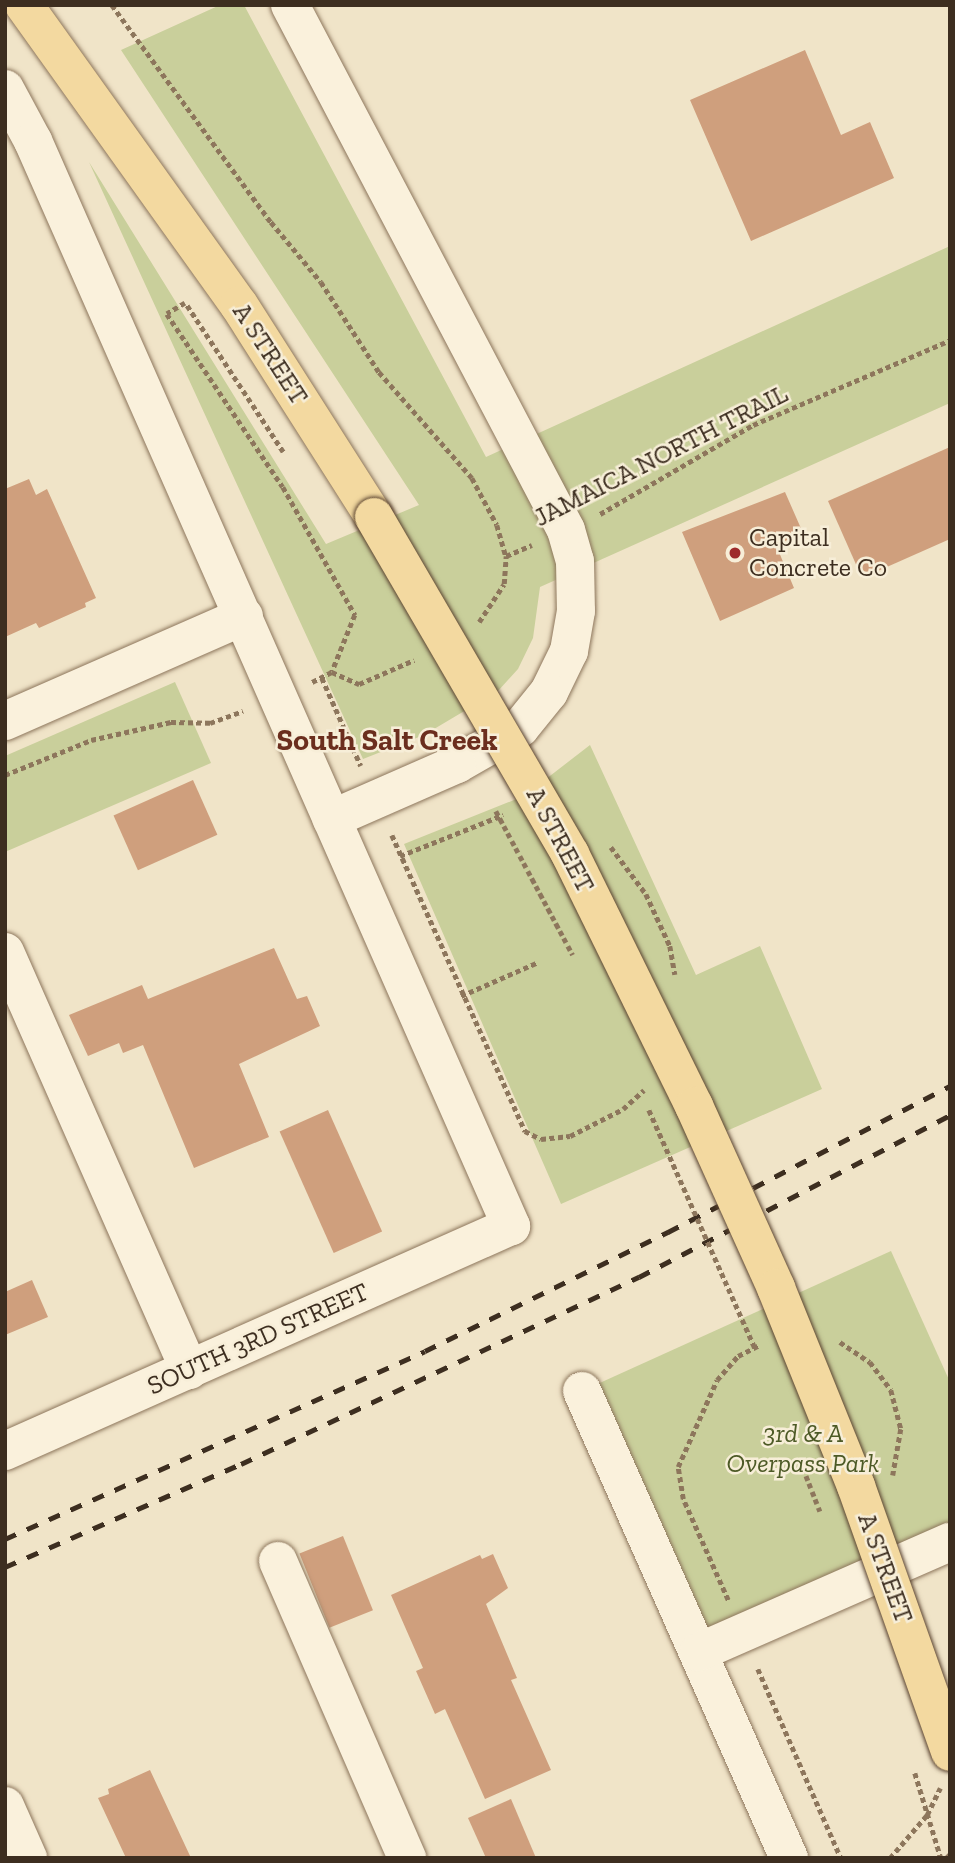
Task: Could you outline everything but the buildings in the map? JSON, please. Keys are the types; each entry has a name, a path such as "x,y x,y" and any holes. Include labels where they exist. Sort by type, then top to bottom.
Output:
{"main road":[{"name":"A STREET","path":"24,5 239,305 374,517 570,854 694,1106 776,1288 851,1474 950,1752"}],"street":[{"path":"5,89 33,141 332,818 457,764 520,728 549,692 569,651 574,624 575,561 566,530 290,5"},
{"path":"5,721 244,617"},
{"name":"SOUTH 3RD STREET","path":"5,1451 511,1226 332,818"},
{"path":"5,952 189,1370"},
{"path":"582,1391 789,1858"},
{"path":"699,1652 950,1542"},
{"path":"278,1561 407,1858"},
{"path":"5,1806 28,1858"}],"path":[{"path":"112,5 271,222 321,282 379,372 472,478 497,525 506,556 504,584 483,619 473,626"},
{"path":"5,775 91,740 172,722 210,723 322,678 332,671 355,615 283,487 167,314 185,303 291,465"},
{"name":"JAMAICA NORTH TRAIL","path":"506,556 624,503 753,425 950,340"},
{"path":"332,671 359,684 427,653"},
{"path":"408,654 415,666"},
{"path":"322,678 519,1124 533,1136 560,1139 583,1131 623,1109 650,1079"},
{"path":"494,806 574,958"},
{"path":"400,856 514,813"},
{"path":"602,839 621,856 646,894 670,946 674,985"},
{"path":"461,996 536,963"},
{"path":"635,1079 759,1357"},
{"path":"795,1447 825,1524"},
{"path":"911,1761 944,1858 950,1854"}],"green space":[{"path":"220,5 244,5 486,457 950,246 950,403 540,587 533,638 518,669 498,691 424,735 363,759 89,162 326,544 419,505 121,50"},
{"path":"175,682 211,763 5,852 5,756"},
{"path":"590,745 696,975 760,946 822,1089 561,1204 404,844 524,796"},
{"name":"3rd & A Overpass Park","path":"891,1251 950,1382 950,1542 699,1652 582,1391"}],"railway":[{"path":"5,1539 425,1351 668,1232 950,1086"},
{"path":"5,1567 241,1464 639,1277 950,1115"}],"place":[{"name":"Capital Concrete Co","path":"735,553"}],"district":[{"name":"South Salt Creek","path":"387,740"}]}
